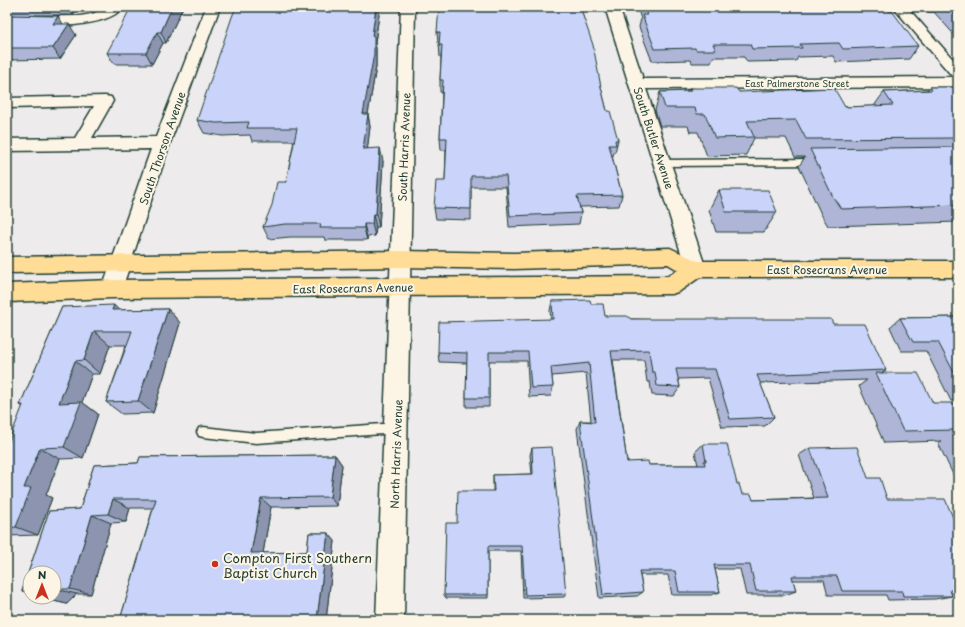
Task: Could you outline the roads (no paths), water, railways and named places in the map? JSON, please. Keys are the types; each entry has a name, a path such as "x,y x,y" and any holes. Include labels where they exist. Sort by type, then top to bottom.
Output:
{"main road":[{"name":"East Rosecrans Avenue","path":"7,264 122,264 401,259 514,261 670,256 696,270 958,269"},
{"name":"East Rosecrans Avenue","path":"7,293 112,289 672,285 696,270"}],"street":[{"path":"7,21 83,20 112,11 116,7"},
{"name":"South Thorson Avenue","path":"112,289 122,264 162,143 213,7"},
{"name":"South Harris Avenue","path":"400,287 408,7"},
{"name":"South Butler Avenue","path":"612,7 696,270"},
{"path":"900,7 958,74"},
{"name":"East Palmerstone Street","path":"636,84 958,82"},
{"path":"7,103 105,102 80,144"},
{"path":"7,145 162,143"},
{"name":"North Harris Avenue","path":"390,620 397,428 400,287"}],"lane":[{"path":"662,163 825,162"},
{"path":"203,432 256,438 397,428"}],"place":[{"name":"Compton First Southern Baptist Church","path":"215,564"}]}
